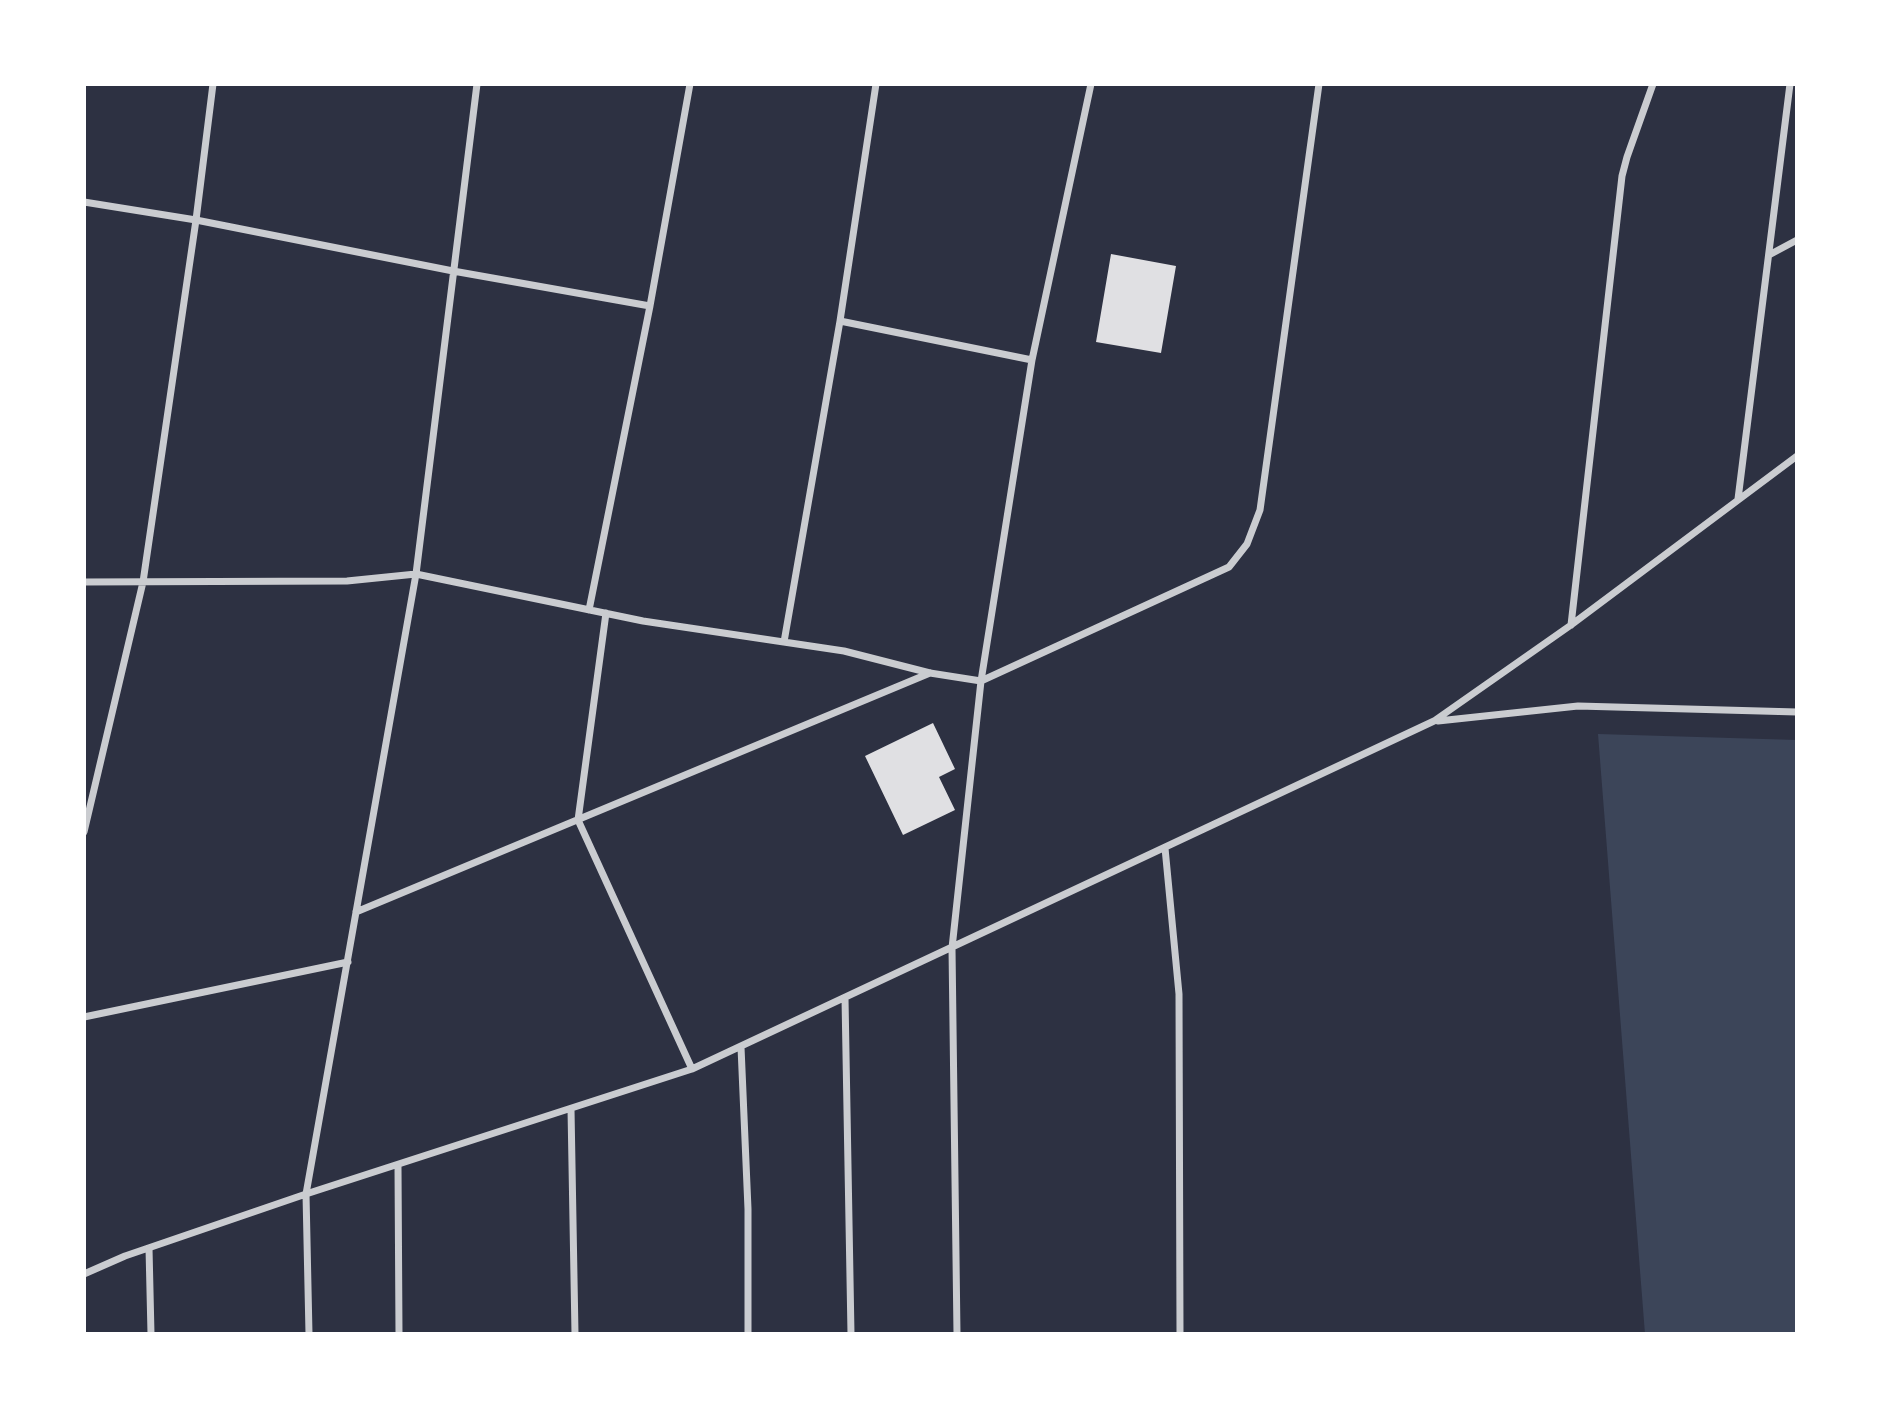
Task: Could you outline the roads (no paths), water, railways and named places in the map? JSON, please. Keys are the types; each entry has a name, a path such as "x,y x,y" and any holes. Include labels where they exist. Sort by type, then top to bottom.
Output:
{"street":[{"path":"84,832 143,582 213,84"},
{"path":"309,1334 306,1194 416,574 477,84"},
{"path":"589,610 650,306 690,84"},
{"path":"784,642 840,321 876,84"},
{"path":"957,1334 952,948 981,681 1032,360 1091,84"},
{"path":"84,582 347,581 416,574 589,610 844,651 930,673 981,681 1228,567 1247,544 1260,510 1319,84"},
{"path":"1571,625 1622,176 1653,84"},
{"path":"1738,499 1790,84"},
{"path":"84,202 196,220 453,271 650,306"},
{"path":"1769,255 1797,240"},
{"path":"840,321 1032,360"},
{"path":"84,1274 149,1248 306,1194 692,1069 1434,722 1571,625 1797,456"},
{"path":"606,613 578,820 692,1069"},
{"path":"356,912 930,673"},
{"path":"1434,722 1578,706 1797,712"},
{"path":"1165,848 1179,994 1180,1334"},
{"path":"84,1017 348,962"},
{"path":"845,998 851,1334"},
{"path":"741,1047 748,1209 748,1334"},
{"path":"571,1109 575,1334"},
{"path":"398,1166 399,1334"},
{"path":"149,1248 151,1334"}]}
